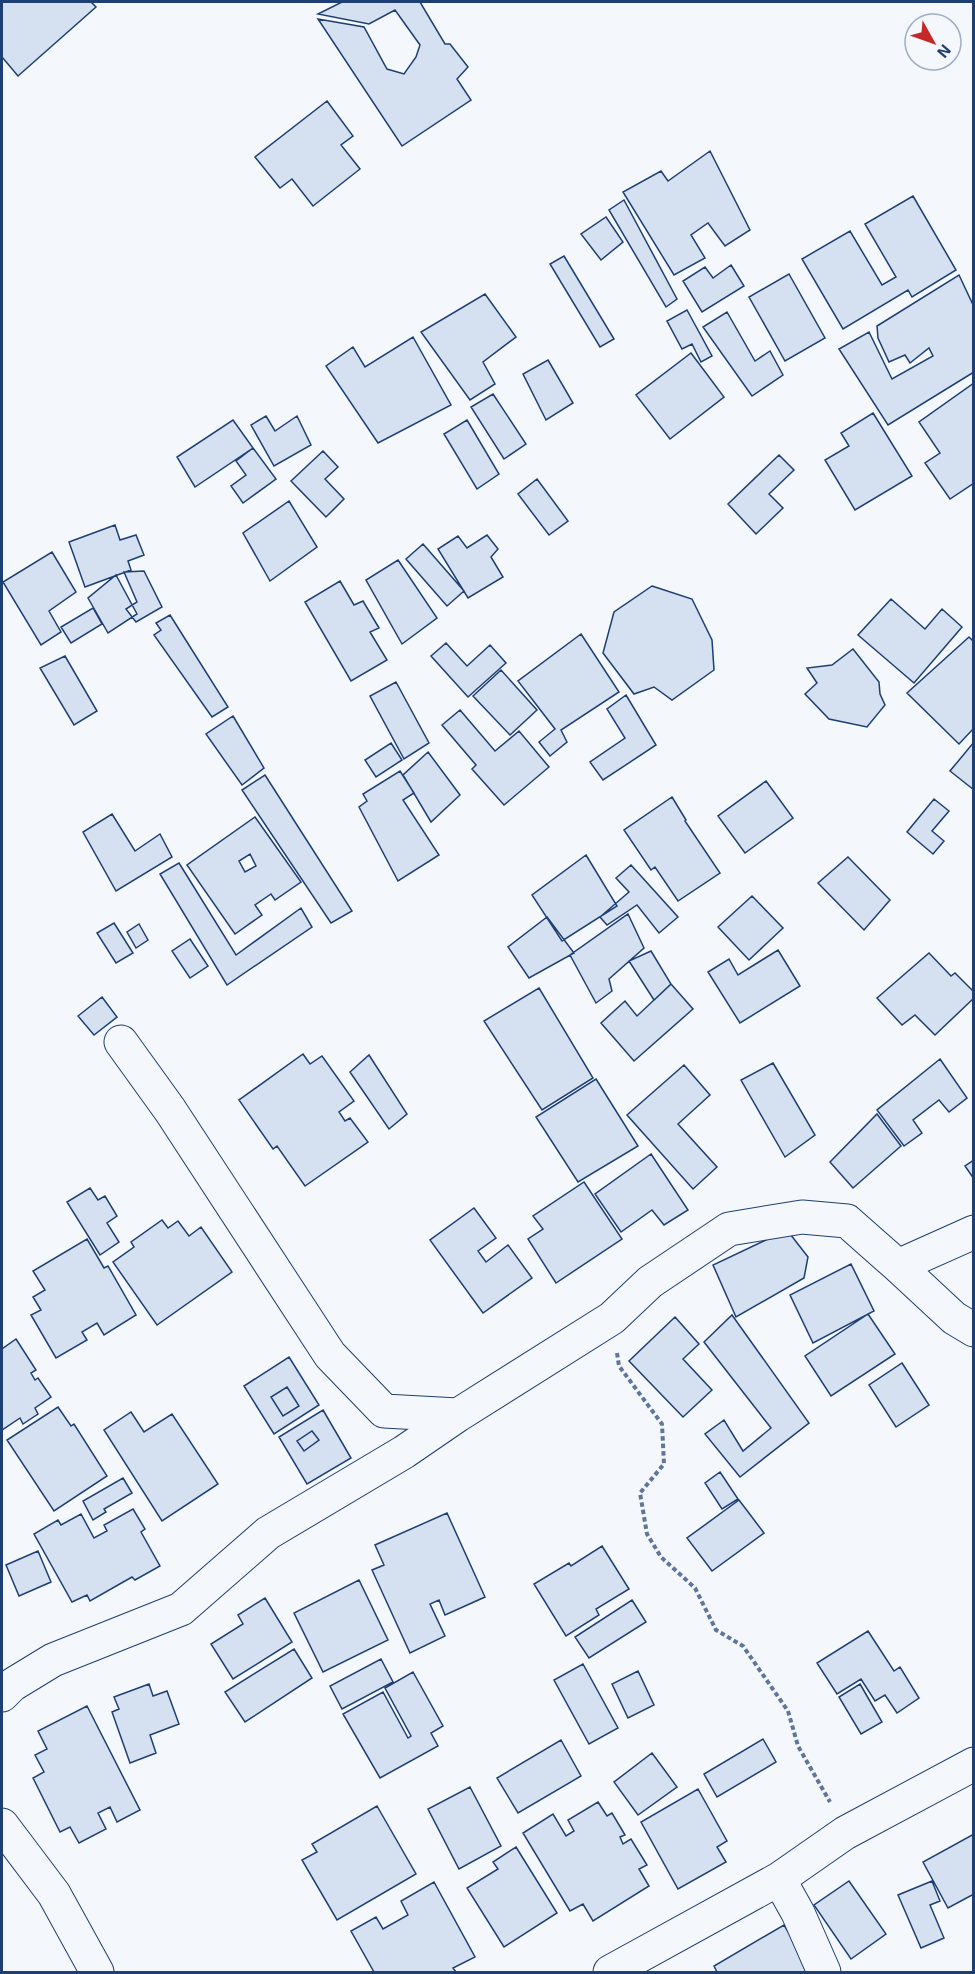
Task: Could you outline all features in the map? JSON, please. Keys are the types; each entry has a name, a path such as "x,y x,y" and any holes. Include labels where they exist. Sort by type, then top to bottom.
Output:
{"street":[{"path":"120,1042 189,1139 330,1354 384,1411 458,1415"},
{"path":"2,1695 12,1685 53,1660 181,1609 268,1533 404,1452 458,1415 612,1318 650,1282 729,1229 802,1217 847,1221 954,1318 974,1330"},
{"path":"898,1266 974,1232"},
{"path":"610,1972 779,1879 845,1833 972,1766"},
{"path":"2,1825 54,1893 97,1972"},
{"path":"779,1879 798,1913 824,1972"}],"path":[{"path":"612,1318 619,1366 662,1424 663,1464 640,1493 647,1534 661,1557 695,1588 716,1630 743,1646 788,1711 798,1746 845,1833"}],"building":[{"path":"2,2 91,2 96,7 18,76 2,57"},
{"path":"342,2 420,2 445,44 450,44 468,67 457,79 471,100 402,146 318,19 364,27 387,69 404,74 416,57 420,45 395,10 369,24 318,14"},
{"path":"327,101 353,136 341,145 360,169 313,206 292,179 280,188 255,157"},
{"path":"710,151 750,230 725,246 708,223 691,235 705,258 674,275 623,192 661,171 668,181"},
{"path":"913,196 956,270 912,297 908,290 843,329 802,259 850,231 882,285 896,277 865,224"},
{"path":"624,200 677,299 666,307 609,210"},
{"path":"606,217 623,242 601,260 581,234"},
{"path":"564,256 614,339 600,347 550,264"},
{"path":"731,265 744,286 702,312 683,281 705,267 713,278"},
{"path":"789,274 825,338 785,361 749,297"},
{"path":"959,275 974,307 974,372 888,425 839,349 869,332 892,379 933,356 929,348 910,363 905,355 889,362 878,338 877,326"},
{"path":"485,294 516,337 483,362 495,384 470,400 421,332"},
{"path":"687,310 712,356 701,362 692,344 682,349 667,321"},
{"path":"727,312 755,361 770,351 783,375 752,396 703,327"},
{"path":"413,337 451,405 378,443 326,366 353,347 365,367"},
{"path":"691,353 724,397 670,439 636,395"},
{"path":"548,360 573,403 546,420 523,374"},
{"path":"974,383 974,483 950,499 925,463 940,453 919,422"},
{"path":"493,394 526,444 504,459 471,407"},
{"path":"873,413 912,476 855,510 825,460 849,446 841,433"},
{"path":"266,416 275,431 297,416 311,445 274,466 251,425"},
{"path":"233,420 253,448 195,487 177,457"},
{"path":"467,420 499,474 477,489 444,434"},
{"path":"253,448 276,479 243,503 231,486 246,475 236,461"},
{"path":"323,451 338,467 325,479 344,499 326,517 291,481"},
{"path":"779,455 794,470 769,494 783,508 756,534 728,504"},
{"path":"537,479 568,521 549,535 518,494"},
{"path":"289,501 317,547 270,581 243,533"},
{"path":"115,525 120,540 136,535 144,555 128,561 131,570 85,587 69,542"},
{"path":"487,535 498,549 491,557 503,577 468,598 438,549 458,536 467,548"},
{"path":"423,544 464,591 447,606 406,559"},
{"path":"52,552 76,592 49,611 61,632 41,645 3,582"},
{"path":"398,560 437,618 402,644 366,580"},
{"path":"144,571 162,607 136,622 126,609 137,602 124,572"},
{"path":"116,575 137,614 108,633 88,598"},
{"path":"340,581 354,605 363,601 379,628 370,632 387,660 351,681 305,602"},
{"path":"652,586 692,599 712,640 714,670 672,700 654,687 634,694 603,653 614,612"},
{"path":"891,599 925,629 942,609 962,627 914,683 858,635"},
{"path":"93,608 102,624 71,643 61,627"},
{"path":"170,615 228,707 212,717 154,635 161,630 156,623"},
{"path":"581,634 619,692 561,730 567,742 550,756 539,742 555,729 518,681"},
{"path":"969,637 974,642 974,728 959,744 907,693"},
{"path":"446,643 467,666 490,645 506,663 468,697 431,656"},
{"path":"853,649 879,682 880,694 885,705 867,727 829,719 805,694 817,683 807,668 832,665"},
{"path":"65,656 97,711 74,725 40,668"},
{"path":"501,670 537,710 510,735 473,696"},
{"path":"396,682 429,743 404,759 370,696"},
{"path":"626,695 656,745 603,780 590,762 625,738 607,709"},
{"path":"460,710 495,751 519,731 549,767 504,805 472,769 476,765 442,725"},
{"path":"233,716 264,768 242,785 206,734"},
{"path":"974,742 974,790 950,771"},
{"path":"391,743 402,760 376,777 365,760"},
{"path":"428,752 460,795 431,822 403,775"},
{"path":"400,771 414,793 403,800 439,855 398,881 359,807 367,801 363,794"},
{"path":"265,775 352,911 331,923 242,790"},
{"path":"766,781 793,818 745,853 718,816"},
{"path":"672,797 685,821 720,873 678,901 655,867 651,870 624,830"},
{"path":"934,799 949,811 932,831 944,841 933,854 907,832"},
{"path":"112,814 135,851 160,834 172,857 116,891 83,832"},
{"path":"255,817 301,882 275,900 271,894 255,905 262,915 235,934 187,865","holes":["250,854 256,866 245,872 239,861"]},
{"path":"586,855 617,906 562,941 532,895"},
{"path":"848,857 890,900 864,930 818,883"},
{"path":"179,863 236,955 301,908 312,927 227,985 160,874"},
{"path":"631,865 678,917 659,933 637,905 607,925 600,917 629,892 616,878"},
{"path":"752,896 783,928 749,960 718,927"},
{"path":"628,914 644,948 609,979 612,991 596,1003 570,955"},
{"path":"547,917 574,953 529,978 508,947"},
{"path":"114,923 133,953 116,963 97,933"},
{"path":"139,924 148,940 136,948 127,932"},
{"path":"190,939 208,966 190,978 172,951"},
{"path":"778,950 800,986 740,1023 708,972 729,959 738,975"},
{"path":"651,951 671,984 654,1000 629,961"},
{"path":"929,953 951,976 955,973 974,992 974,998 935,1035 915,1015 902,1025 877,998"},
{"path":"671,984 693,1009 634,1061 601,1023 625,1001 637,1016"},
{"path":"539,988 593,1078 542,1110 484,1021"},
{"path":"102,997 117,1017 94,1035 78,1016"},
{"path":"303,1054 310,1064 322,1056 354,1101 339,1112 345,1121 350,1118 368,1142 305,1186 277,1146 273,1149 239,1100"},
{"path":"369,1055 407,1114 389,1129 350,1072"},
{"path":"940,1059 967,1098 949,1112 939,1100 913,1120 922,1133 904,1146 877,1110"},
{"path":"773,1063 815,1135 785,1157 741,1080"},
{"path":"684,1065 710,1095 678,1124 717,1167 693,1189 627,1115"},
{"path":"596,1079 638,1146 578,1182 536,1117"},
{"path":"877,1114 901,1146 853,1188 830,1162"},
{"path":"651,1154 688,1210 664,1225 652,1210 621,1232 595,1194"},
{"path":"974,1160 974,1179 965,1166"},
{"path":"584,1182 622,1239 556,1283 528,1239 543,1229 533,1216"},
{"path":"90,1188 98,1200 105,1196 117,1216 107,1223 119,1242 100,1255 67,1202"},
{"path":"474,1208 496,1238 478,1251 486,1262 508,1245 532,1278 483,1313 430,1240"},
{"path":"162,1220 168,1228 178,1221 189,1236 201,1227 232,1272 157,1325 113,1262 134,1247 131,1242"},
{"path":"787,1230 808,1257 804,1278 736,1317 713,1265"},
{"path":"87,1239 104,1268 108,1266 136,1315 104,1335 97,1323 82,1332 87,1340 56,1358 31,1315 41,1310 33,1297 45,1290 33,1271"},
{"path":"851,1264 874,1311 813,1343 790,1295"},
{"path":"868,1314 895,1354 831,1396 805,1356"},
{"path":"732,1315 809,1423 740,1477 705,1434 724,1420 743,1451 771,1428 704,1342"},
{"path":"675,1317 699,1344 683,1359 712,1390 683,1417 629,1361"},
{"path":"16,1339 36,1370 31,1373 35,1380 38,1378 51,1397 35,1408 38,1414 23,1424 20,1418 2,1430 2,1349"},
{"path":"289,1357 319,1405 274,1434 244,1386","holes":["287,1387 299,1406 283,1416 271,1397"]},
{"path":"902,1363 929,1405 896,1427 869,1385"},
{"path":"287,1387 299,1406 283,1416 271,1397"},
{"path":"58,1407 71,1426 74,1424 107,1476 54,1511 7,1440"},
{"path":"323,1410 351,1458 307,1484 279,1437","holes":["312,1431 319,1440 304,1451 297,1441"]},
{"path":"131,1412 144,1432 172,1414 218,1484 162,1521 104,1430"},
{"path":"312,1431 319,1440 304,1451 297,1441"},
{"path":"720,1472 738,1499 722,1509 705,1483"},
{"path":"123,1478 132,1493 104,1509 106,1512 93,1520 83,1501"},
{"path":"739,1500 764,1533 712,1571 687,1538"},
{"path":"133,1509 145,1529 141,1532 160,1566 135,1580 132,1577 90,1601 87,1595 72,1602 34,1534 58,1520 61,1525 81,1514 94,1538 107,1531 104,1525"},
{"path":"447,1513 485,1597 445,1615 439,1600 430,1604 445,1636 410,1653 372,1570 384,1565 375,1545"},
{"path":"602,1546 629,1589 596,1609 599,1615 566,1636 534,1584 569,1563 571,1566"},
{"path":"38,1551 51,1582 19,1596 6,1565"},
{"path":"359,1580 388,1640 323,1672 294,1613"},
{"path":"265,1598 292,1642 233,1679 211,1644 243,1624 238,1615"},
{"path":"632,1600 646,1622 589,1658 575,1637"},
{"path":"868,1631 894,1671 900,1667 919,1698 897,1713 885,1695 875,1701 861,1679 837,1694 817,1663"},
{"path":"294,1649 312,1678 245,1722 225,1692"},
{"path":"381,1659 393,1682 342,1709 330,1686"},
{"path":"583,1664 618,1728 589,1744 554,1680"},
{"path":"638,1671 654,1705 628,1718 612,1684"},
{"path":"413,1672 443,1726 431,1733 438,1746 380,1778 343,1714 383,1692 408,1738 411,1736 385,1688"},
{"path":"149,1684 153,1696 167,1691 179,1724 150,1735 156,1753 130,1763 112,1712 119,1709 114,1697"},
{"path":"860,1684 882,1722 861,1734 839,1697"},
{"path":"87,1706 140,1810 117,1822 110,1807 98,1813 106,1829 79,1843 70,1827 60,1832 33,1778 44,1772 35,1755 47,1749 38,1731"},
{"path":"763,1739 776,1762 717,1797 704,1774"},
{"path":"561,1740 581,1776 518,1813 497,1778"},
{"path":"652,1753 677,1787 638,1815 614,1782"},
{"path":"470,1787 501,1846 459,1869 428,1809"},
{"path":"698,1789 727,1841 717,1847 726,1862 678,1889 641,1822"},
{"path":"598,1802 607,1816 612,1813 625,1835 620,1837 623,1844 631,1839 647,1865 639,1869 649,1886 593,1921 583,1904 570,1911 523,1833 553,1814 566,1836 574,1831 568,1820"},
{"path":"377,1806 416,1874 337,1920 302,1860 317,1852 312,1844"},
{"path":"974,1834 974,1894 948,1908 923,1862"},
{"path":"516,1847 557,1913 504,1947 467,1888 498,1869 493,1862"},
{"path":"849,1881 886,1934 851,1959 814,1905"},
{"path":"932,1881 940,1901 930,1905 944,1938 921,1948 898,1895"},
{"path":"434,1882 475,1957 453,1968 456,1972 374,1972 351,1931 376,1917 383,1929 408,1915 401,1901"},
{"path":"784,1925 811,1970 807,1972 717,1972 714,1966"}]}
